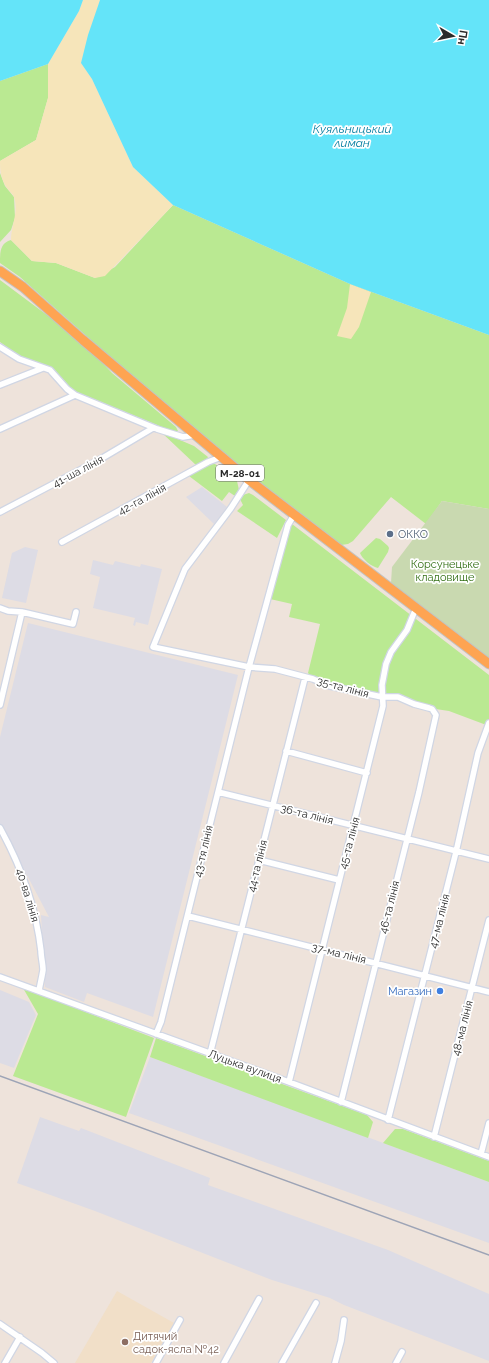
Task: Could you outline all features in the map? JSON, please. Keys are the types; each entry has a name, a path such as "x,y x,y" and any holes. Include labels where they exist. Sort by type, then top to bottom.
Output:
{"highway":[{"name":"М-28-01","path":"0,271 23,287 249,480 489,664"}],"street":[{"path":"0,347 19,359 50,370 75,395 153,428 183,437 195,435"},
{"path":"0,385 43,368"},
{"path":"0,429 75,395"},
{"name":"41-ша лінія","path":"0,512 98,460 153,428"},
{"name":"42-га лінія","path":"62,542 208,462 221,457"},
{"path":"249,480 231,508 185,569 153,647 249,667"},
{"name":"43-тя лінія","path":"156,1034 161,1022 249,667 282,542 288,525 294,515"},
{"path":"0,608 8,611 22,612 73,624 76,612"},
{"name":"45-та лінія","path":"289,1082 339,880 368,772 383,706 382,685 386,664 391,652 407,630 416,608"},
{"path":"0,705 2,682 22,612"},
{"name":"35-та лінія","path":"249,667 275,669 330,686 382,698 398,697 414,704 429,708 434,712"},
{"name":"44-та лінія","path":"210,1054 305,678"},
{"name":"46-та лінія","path":"341,1102 419,792 436,718 434,712"},
{"name":"47-ма лінія","path":"388,1120 456,852 478,753 489,723"},
{"path":"286,750 368,772"},
{"name":"36-та лінія","path":"218,792 489,859"},
{"name":"40-ва лінія","path":"0,828 18,863 30,896 38,928 43,969 39,991"},
{"path":"259,860 339,880"},
{"name":"37-ма лінія","path":"188,916 489,992"},
{"name":"48-ма лінія","path":"434,1137 489,920"},
{"name":"Луцька вулиця","path":"0,977 289,1082 489,1157"},
{"path":"481,1154 489,1123"},
{"path":"224,1363 259,1299"},
{"path":"282,1363 316,1303"},
{"path":"156,1363 180,1320"},
{"path":"335,1363 341,1341 344,1320"},
{"path":"0,1324 54,1363"},
{"path":"5,1363 20,1337"},
{"path":"396,1363 402,1352"}],"shaded area":[{"path":"202,487 227,507 214,524 186,497"},
{"path":"25,547 38,550 26,603 2,598 12,553"},
{"path":"93,560 113,565 115,561 140,567 141,564 162,569 148,625 136,622 135,626 133,625 135,618 93,608 100,577 90,574"},
{"path":"28,623 238,675 153,1017 87,993 84,1002 45,987 41,915 49,917 0,824 0,737"},
{"path":"0,990 29,1002 36,1015 14,1068 0,1063"},
{"path":"150,1057 489,1182 489,1243 129,1113"},
{"path":"40,1117 79,1131 81,1128 210,1178 208,1185 388,1250 489,1294 489,1361 344,1305 330,1298 272,1280 95,1211 17,1183"},
{"name":"Дитячий садок-ясла №42","path":"117,1291 174,1323 151,1363 75,1363"}],"green space":[{"path":"48,64 48,98 36,140 0,161 0,81"},
{"path":"0,173 5,186 14,197 15,218 11,230 0,242"},
{"path":"173,205 350,284 489,335 489,509 442,501 426,524 391,497 353,541 348,544 341,545 249,475 135,379 20,277 0,263 1,248 7,241 11,240 32,261 56,263 95,278 115,267"},
{"path":"0,280 55,321 97,357 112,373 176,427 178,431 174,432 74,391 48,366 19,356 0,342"},
{"path":"161,432 194,446 208,457 206,461 197,466"},
{"path":"209,464 215,464 237,481 239,490 235,496 229,492 222,501 189,476"},
{"path":"249,493 286,520 277,538 237,511 243,505 240,499 243,495"},
{"name":"Корсунецьке кладовище","path":"442,501 489,509 489,662 391,583 392,567"},
{"path":"292,524 489,675 489,726 449,711 429,708 404,699 389,698 313,679 308,673 320,624 289,617 292,604 270,599 287,534"},
{"path":"376,538 380,539 389,548 378,568 363,558 360,553"},
{"path":"23,988 154,1038 126,1117 13,1076 38,1014"},
{"path":"156,1038 367,1115 373,1122 368,1138 150,1057"},
{"path":"395,1129 403,1129 489,1161 489,1182 383,1143"}],"sand":[{"path":"83,0 100,0 81,63 92,79 133,167 173,205 105,276 95,278 56,263 32,261 11,240 16,208 13,196 3,181 0,165 0,161 36,140 48,98 48,64 79,11"},
{"path":"350,284 371,292 359,327 351,339 337,336 347,308"}],"water":[{"path":"0,0 83,0 79,11 48,64 0,81"},
{"name":"Куяльницький лиман","path":"100,0 489,0 489,335 350,284 173,205 133,167 92,79 81,63 88,35"}],"railway":[{"path":"0,1076 489,1255"}],"place":[{"name":"ОККО","path":"390,534"},
{"name":"Магазин","path":"440,991"},
{"name":"Дитячий садок-ясла №42","path":"125,1342"}]}
